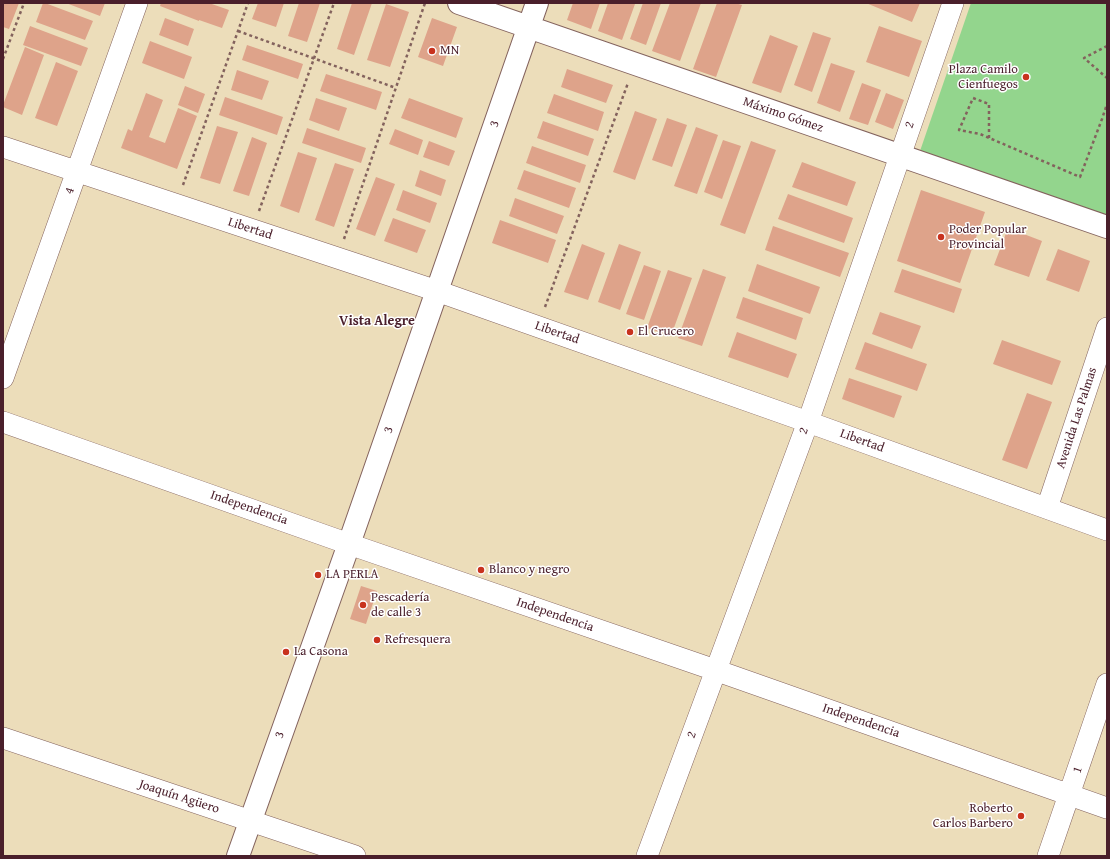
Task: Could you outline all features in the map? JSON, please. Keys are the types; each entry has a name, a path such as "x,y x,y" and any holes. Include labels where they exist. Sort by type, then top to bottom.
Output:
{"main road":[{"name":"Máximo Gómez","path":"459,3 1107,227"},
{"name":"3","path":"238,856 350,544 537,3"}],"street":[{"name":"4","path":"3,378 137,3"},
{"name":"2","path":"647,856 808,422 899,155 953,3"},
{"name":"Libertad","path":"3,147 437,291 808,422 1107,530"},
{"name":"Avenida Las Palmas","path":"1047,508 1107,328"},
{"name":"Independencia","path":"3,422 350,544 716,670 1107,808"},
{"name":"1","path":"1048,856 1107,684"},
{"name":"Joaquín Agüero","path":"3,738 355,856"}],"path":[{"path":"3,60 24,3"},
{"path":"176,204 248,3"},
{"path":"252,230 334,3"},
{"path":"337,258 425,3"},
{"path":"238,31 396,88"},
{"path":"1107,46 1084,58 1107,78"},
{"path":"538,327 635,63"},
{"path":"989,138 989,104 973,98 959,130 980,134 989,138 1080,177 1107,104"}],"green space":[{"name":"Plaza Camilo Cienfuegos","path":"971,3 1107,3 1107,219 920,151"}],"building":[{"path":"3,3 19,3 9,29 3,27"},
{"path":"43,3 93,21 85,40 36,22"},
{"path":"66,3 105,3 100,16"},
{"path":"161,3 209,3 229,10 222,28 160,6"},
{"path":"258,3 284,3 276,27 252,19"},
{"path":"299,3 320,3 307,42 288,36"},
{"path":"352,3 372,3 354,55 337,49"},
{"path":"573,3 600,3 591,29 567,20"},
{"path":"608,3 635,4 622,40 598,31"},
{"path":"643,3 661,3 646,45 630,39"},
{"path":"670,3 701,3 680,61 652,51"},
{"path":"717,3 735,3 742,5 716,77 693,69"},
{"path":"866,3 920,3 912,22"},
{"path":"386,4 409,12 390,67 367,60"},
{"path":"165,18 194,29 188,46 159,35"},
{"path":"432,18 457,27 443,66 418,57"},
{"path":"30,26 88,48 81,66 23,45"},
{"path":"879,26 922,41 909,77 866,62"},
{"path":"813,32 831,38 812,92 794,85"},
{"path":"770,35 798,46 781,93 752,83"},
{"path":"150,41 192,57 184,79 142,63"},
{"path":"247,45 303,64 298,79 242,60"},
{"path":"25,47 44,55 22,115 3,107 3,105"},
{"path":"56,62 78,71 57,126 35,118"},
{"path":"831,63 855,71 840,112 817,103"},
{"path":"567,69 613,85 606,103 561,87"},
{"path":"237,70 269,81 262,100 231,90"},
{"path":"326,74 382,92 376,110 320,91"},
{"path":"862,83 881,90 868,125 849,119"},
{"path":"185,86 205,94 198,113 178,105"},
{"path":"146,93 163,100 149,137 165,143 178,108 197,116 177,169 121,148 128,129 132,131"},
{"path":"886,93 904,100 893,129 875,122"},
{"path":"554,94 604,112 598,131 547,113"},
{"path":"225,97 283,117 277,135 219,115"},
{"path":"316,98 347,108 339,131 309,120"},
{"path":"409,98 463,118 456,138 401,118"},
{"path":"635,111 657,119 635,180 613,172"},
{"path":"667,118 687,125 672,167 652,160"},
{"path":"543,121 594,139 588,156 537,138"},
{"path":"217,126 238,132 220,184 200,178"},
{"path":"696,127 718,135 697,194 674,186"},
{"path":"307,128 366,148 361,163 302,143"},
{"path":"395,129 423,140 418,155 389,144"},
{"path":"252,137 267,143 249,196 233,191"},
{"path":"723,140 741,146 722,199 704,192"},
{"path":"429,141 455,151 449,166 423,157"},
{"path":"751,141 776,150 745,234 720,225"},
{"path":"532,146 586,165 580,183 526,163"},
{"path":"298,152 317,158 299,213 280,206"},
{"path":"802,162 856,182 847,206 792,187"},
{"path":"335,163 354,169 334,227 315,220"},
{"path":"420,170 446,180 441,196 415,186"},
{"path":"524,170 576,188 569,208 517,189"},
{"path":"376,177 395,184 375,236 356,229"},
{"path":"403,190 437,203 430,223 396,210"},
{"name":"Poder Popular Provincial","path":"921,190 985,212 960,283 897,261"},
{"path":"788,194 853,218 844,243 778,219"},
{"path":"515,198 564,216 557,234 509,216"},
{"path":"393,218 426,230 417,253 384,241"},
{"path":"500,220 556,240 548,263 492,243"},
{"path":"773,226 849,253 840,277 765,250"},
{"path":"1008,228 1042,241 1029,277 994,265"},
{"path":"582,244 605,253 588,300 564,292"},
{"path":"619,244 641,252 620,310 598,302"},
{"path":"1058,249 1090,261 1079,292 1046,280"},
{"path":"757,264 820,287 810,314 748,291"},
{"path":"644,265 661,271 644,320 626,314"},
{"path":"703,269 726,277 702,346 678,338"},
{"path":"902,269 962,289 954,313 894,292"},
{"path":"668,270 692,278 671,336 647,328"},
{"path":"743,297 803,318 796,340 736,318"},
{"path":"880,312 921,326 912,349 872,334"},
{"path":"737,332 797,354 788,378 728,357"},
{"path":"1002,340 1061,361 1052,385 993,364"},
{"path":"865,342 927,364 917,391 855,369"},
{"path":"849,378 902,396 894,418 842,399"},
{"path":"1027,393 1052,402 1027,469 1002,460"},
{"name":"Pescadería de calle 3","path":"361,586 377,591 366,624 350,619"}],"place":[{"name":"MN","path":"432,51"},
{"name":"Plaza Camilo Cienfuegos","path":"1026,77"},
{"name":"Poder Popular Provincial","path":"941,237"},
{"name":"El Crucero","path":"630,332"},
{"name":"Blanco y negro","path":"481,570"},
{"name":"LA PERLA","path":"318,575"},
{"name":"Pescadería de calle 3","path":"363,605"},
{"name":"Refresquera","path":"377,640"},
{"name":"La Casona","path":"286,652"},
{"name":"Roberto Carlos Barbero","path":"1021,816"}],"district":[{"name":"Vista Alegre","path":"377,321"}]}
